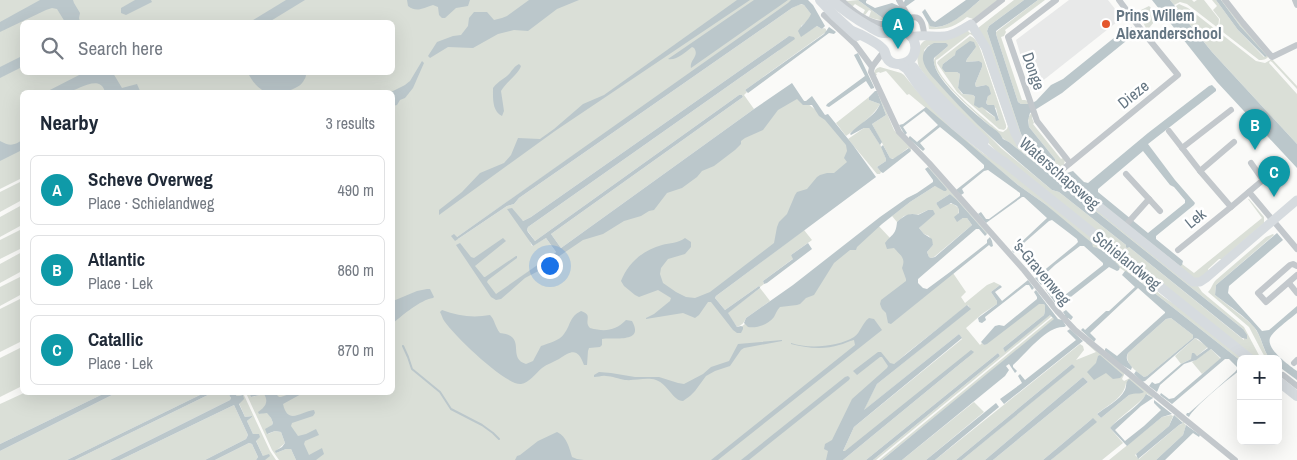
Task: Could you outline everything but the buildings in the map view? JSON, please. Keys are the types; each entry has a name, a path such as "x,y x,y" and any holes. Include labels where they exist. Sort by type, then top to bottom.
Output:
{"main road":[{"name":"Schielandweg","path":"820,0 858,37 895,58 1004,162 1245,355"},
{"path":"832,0 844,11 880,32 902,31 914,41 895,58 884,41 890,36 908,37"},
{"path":"1282,379 1297,396"}],"street":[{"path":"841,0 862,17 880,24 892,23 914,15 922,21 924,36"},
{"path":"908,37 918,35 950,35 971,24 1002,0"},
{"name":"Donge","path":"1056,0 1008,36 1037,121 1070,163"},
{"name":"Dieze","path":"1057,174 1178,75 1138,27 1119,0"},
{"path":"1225,0 1243,24 1272,56 1297,45"},
{"path":"1295,0 1297,5"},
{"path":"900,1 908,16"},
{"name":"'s-Gravenweg","path":"824,15 855,44 872,67 871,72 899,132 1024,270 1074,330 1235,460"},
{"name":"Waterschapsweg","path":"971,24 986,48 1017,139 1057,174 1127,223 1190,280 1200,282 1206,278 1273,221"},
{"path":"872,67 895,58 924,36"},
{"path":"1182,148 1231,110"},
{"name":"Lek","path":"1169,131 1231,207"},
{"path":"1200,171 1234,142"},
{"name":"Lek","path":"1178,250 1263,180 1251,163"},
{"path":"1126,174 1160,211"},
{"path":"1249,192 1297,249"},
{"path":"1127,223 1149,198"},
{"path":"1273,221 1297,200"},
{"path":"1297,266 1290,265 1258,293 1266,302 1297,275"},
{"path":"1289,283 1297,293"},
{"path":"1282,378 1297,386"}],"shaded area":[{"path":"0,0 800,0 574,155 457,237 458,239 507,206 514,204 519,198 800,4 804,5 812,15 801,26 801,36 817,26 826,29 826,32 745,90 747,92 744,95 754,109 561,248 551,234 743,97 742,95 739,95 535,241 527,230 528,227 778,51 789,36 531,217 523,221 521,220 532,246 546,238 556,252 503,290 796,95 832,122 866,172 711,297 737,330 876,223 905,254 912,279 894,321 953,273 966,292 961,297 965,303 987,285 994,282 1000,285 991,292 997,304 966,328 980,345 982,343 984,345 1039,303 1045,305 1044,315 1003,348 1005,351 1051,314 1052,316 876,460 873,460 1000,356 998,353 866,460 843,460 972,354 845,452 843,451 854,427 962,339 959,334 863,411 877,384 970,309 968,305 907,353 858,396 829,460 304,460 273,395 395,395 395,90 20,90 20,179 0,189"},
{"path":"40,0 73,0 80,13 80,20 64,20 57,9 52,8 25,20 20,20 20,22 0,32 0,22"},
{"path":"135,0 151,0 152,2 126,15 121,13 121,8"},
{"path":"286,0 305,0 272,20 253,20"},
{"path":"407,0 470,0 468,6 456,8 445,18 442,18 439,15 438,7 433,5 414,9 408,6"},
{"path":"529,0 579,0 557,9 528,31 514,30 498,34 473,48 448,47 430,58 428,56 437,42 461,35 468,26 469,18 474,12 487,12 494,20 507,16"},
{"path":"737,0 750,0 555,131 439,215 439,210 462,192 480,173 504,163 511,155 518,138 540,139 583,104 604,95"},
{"path":"754,0 788,0 691,68 691,63 696,53 692,47 678,57 668,59"},
{"path":"791,0 808,0 825,26 822,29 817,26 801,37 798,31 811,14 801,4 792,8 519,198 514,204 507,206 455,241 451,236 454,234 457,237"},
{"path":"844,0 858,0 884,19 902,9 904,12 890,18 882,20 878,20 869,17 871,11 869,10 865,15 863,14 865,10 855,4 852,7"},
{"path":"858,0 867,0 866,3 875,8 892,3 899,6 905,0 915,0 884,19"},
{"path":"966,0 980,0 956,19 943,26 930,26 922,12 925,9 935,22"},
{"path":"980,0 998,0 973,19 967,17 950,27 929,29 928,22 932,27 946,25"},
{"path":"1014,0 1024,0 989,26 987,31 1021,134 1027,143 1052,163 1055,162 1055,159 1029,127 1028,118 1032,112 1033,124 1061,159 1065,160 1064,165 1057,169 1022,141 978,28"},
{"path":"1024,0 1038,0 996,31 1018,102 1021,104 1030,104 1036,101 1051,85 1063,79 1120,33 1131,27 1136,33 1062,93 1030,113 1029,127 1055,159 1055,163 1052,163 1027,143 1021,134 987,31 989,26"},
{"path":"1038,0 1045,0 1005,30 1004,36 1001,37 1022,100 1028,101 1030,104 1021,104 1018,102 996,32"},
{"path":"1069,0 1108,0 1122,18 1031,90 1016,40"},
{"path":"1152,0 1170,0 1212,52 1297,144 1297,168 1217,82"},
{"path":"1170,0 1192,0 1194,2 1204,0 1219,19 1218,28 1187,4 1180,2 1174,5"},
{"path":"1212,0 1216,0 1238,30 1264,57 1266,56 1240,26 1221,0 1223,0 1268,57 1264,60 1259,60 1219,29 1220,19 1213,10 1217,6"},
{"path":"1216,0 1221,0 1240,26 1267,56 1265,57 1238,30"},
{"path":"1179,4 1188,8 1256,61 1265,63 1272,59 1297,86 1297,89 1270,61 1269,63 1297,94 1297,144 1212,52 1177,8 1176,6"},
{"path":"1149,6 1159,16 1149,28 1146,28 1137,12"},
{"path":"829,27 836,32 834,34 829,33 748,93 745,90 824,34"},
{"path":"967,30 970,33 974,31 981,42 1014,137 1198,286 1202,292 1244,327 1259,355 1250,355 1000,155 938,92 919,67 917,57 920,46 927,39","holes":["970,34 976,39 1008,126 1003,132 999,131 961,98 937,68 936,60","929,45 947,47 934,59 935,68 948,86 967,105 1004,139 1243,329 1244,340 1129,247 1126,247 1126,245 1059,192 1052,190 1001,148 932,75 924,50"]},
{"path":"789,36 795,39 528,227 527,230 535,241 739,95 742,95 743,97 551,234 561,248 792,83 804,101 812,96 825,115 828,114 853,145 876,177 716,296 715,298 725,310 760,287 728,313 737,327 743,327 741,333 733,330 711,302 708,302 695,318 683,313 646,319 670,301 671,298 658,290 639,297 624,286 621,281 628,268 637,258 655,247 677,242 685,238 691,242 691,247 685,254 668,259 661,268 660,274 663,283 676,292 686,297 695,298 710,292 774,243 779,222 787,214 797,192 807,189 820,175 834,173 847,162 844,158 847,151 846,145 825,120 819,116 812,105 803,105 797,99 778,110 763,130 745,138 735,150 714,166 702,171 682,188 667,193 654,210 624,221 603,234 583,240 546,267 525,278 501,299 496,300 491,297 456,245 460,243 471,257 474,258 503,238 506,241 475,266 485,277 517,256 517,258 488,280 487,282 496,294 556,252 546,238 533,246 507,209 512,208 523,221 531,217"},
{"path":"970,36 974,38 980,49 1006,125 1004,130 999,129 957,92 937,63","holes":["976,47 966,62 979,61 982,67 975,84 976,87 986,85 988,96 986,103 996,108 999,120 987,112 973,95 962,94 958,88 960,74 957,72 945,72 943,64 955,55"]},
{"path":"970,41 974,42 976,47 966,62 979,61 982,63 975,84 976,87 986,85 989,87 991,94 988,96 986,103 994,105 999,120 996,121 995,117 982,107 979,108 974,105 975,97 973,95 963,94 958,88 960,74 957,72 945,72 942,68 943,64 955,55 956,51"},
{"path":"934,43 946,43 948,45 934,58 935,66 939,75 966,105 998,132 1003,139 1243,329 1247,339 1242,338 1059,192 1052,190 980,127 926,67 923,54"},
{"path":"858,53 874,88 871,89 866,81 829,107 826,106 865,76 854,55"},
{"path":"20,57 20,68 0,78 0,67"},
{"path":"422,61 424,63 413,88 405,98 395,106 395,90 410,81"},
{"path":"519,64 521,66 515,75 501,91 504,111 502,116 495,108 493,88"},
{"path":"880,67 904,75 917,91 969,142 1014,174 1143,277 1159,293 1179,306 1240,355 1237,355 1237,358 1120,268 1104,252 1093,247 1045,204 1018,185 909,94 907,95 886,71 876,73 877,75 875,76 874,73"},
{"path":"79,75 114,75 122,88 137,84 140,90 104,90 99,84 94,83 74,90 50,90"},
{"path":"249,75 306,75 302,84 290,90 262,90 253,82"},
{"path":"1212,85 1216,91 1148,144 1195,203 1156,236 1156,239 1183,261 1180,266 1084,190 1067,173 1073,171 1084,182 1088,183","holes":["1143,151 1170,185 1185,200 1185,203 1148,233 1098,192 1098,189"]},
{"path":"877,91 894,130 911,148 911,151 908,148 894,159 890,158 872,124 886,115"},
{"path":"877,91 886,115 872,124 882,142 880,145 869,128 864,128 850,134 878,109 880,104 869,100 869,97"},
{"path":"869,97 869,100 880,104 869,117 846,136 836,123"},
{"path":"926,107 1018,185 1045,204 1092,243 1093,247 1108,255 1120,267 1119,270 1117,271 1109,267 1058,307 1045,289 1047,288 1060,299 1103,265 1103,263 1084,246 1080,246 1041,278 1044,283 1041,285 1035,278 1075,245 1078,242 1077,239 1052,220 1014,253 1012,251 1047,218 1022,197 986,223 978,214 981,212 986,219 989,219 1020,196 1020,193 988,170 984,171 962,189 964,193 961,195 956,190 984,168 984,165 940,127 920,143 925,149 923,151 909,139 910,136 917,142 938,125 924,111 903,127 907,133 905,135 899,125"},
{"path":"864,128 869,128 881,146 886,159 877,167 881,172 880,174 877,174 848,139"},
{"path":"0,141 11,145 20,141 20,151 0,161"},
{"path":"883,145 890,158 893,159 909,148 911,151 883,173 877,167 886,161 881,147"},
{"path":"928,167 988,233 950,194 936,204 953,204 959,208 958,221 967,218 972,225 931,258 927,252 933,245 929,236 924,234 919,228 925,222 928,210 917,215 904,216 897,222 892,216 935,186 947,189"},
{"path":"928,167 947,189 946,191 935,186 910,202 882,224 856,250 850,250 834,263 814,295 806,298 800,304 780,307 772,320 762,325 748,327 744,323 746,318 793,285 880,217 933,182 925,169"},
{"path":"20,182 20,201 0,212 0,192"},
{"path":"950,194 987,234 985,236 979,229 976,229 918,279 918,283 927,289 987,243 990,237 993,246 989,245 891,324 888,323 886,313 880,304 881,300 906,281 906,279 902,268 902,257 894,248 887,249 885,243 895,232 897,222 902,218 909,214 918,215 928,210 933,210 935,214 919,228 932,239 933,245 927,252 929,257 935,257 972,225 967,218 957,222 954,217 959,213 959,209 951,203 940,209 936,203"},
{"path":"1248,199 1264,217 1264,223 1222,259 1219,259 1208,269 1209,272 1201,278 1193,278 1129,228 1129,225 1179,265 1182,264 1194,273 1262,218"},
{"path":"20,206 20,226 0,237 0,217"},
{"path":"20,230 20,249 0,259 0,240"},
{"path":"804,230 812,240 791,255 794,258 763,281 764,284 725,310 715,298 716,296"},
{"path":"1277,233 1283,240 1229,286 1228,293 1262,331 1269,330 1297,306 1297,313 1274,332 1270,338 1271,347 1278,355 1268,355 1259,334 1250,323 1215,295 1216,285"},
{"path":"1274,235 1216,285 1215,295 1253,325 1268,355 1264,355 1249,327 1208,292 1216,280 1266,237"},
{"path":"808,243 812,249 764,284 763,281 793,259 791,255"},
{"path":"20,253 20,272 0,283 0,264"},
{"path":"1126,271 1237,358 1237,367 1229,359 1225,359 1172,404 1160,395 1161,393 1169,399 1174,398 1221,358 1211,349 1196,360 1184,364 1160,385 1157,392 1149,386 1152,382 1155,384 1159,383 1181,364 1191,359 1192,353 1197,356 1208,348 1195,338 1142,382 1134,374 1136,371 1144,377 1147,376 1193,338 1193,335 1171,318 1166,319 1128,353 1127,359 1132,367 1131,370 1120,364 1105,349 1117,356 1165,313 1138,288 1090,333 1096,339 1094,342 1081,330 1083,328 1085,330 1106,311 1109,311 1135,287 1122,275"},
{"path":"20,277 20,295 0,306 0,287"},
{"path":"1028,280 1034,288 1032,290 1029,285 1026,285 985,317 986,320 982,323 979,322 978,318 997,304 991,292 1000,285 1002,287 995,292 1002,301"},
{"path":"760,288 770,301 737,327 727,313"},
{"path":"430,289 434,297 417,305 395,321 395,300 417,291"},
{"path":"1036,290 1058,319 1062,320 1065,317 1063,312 1066,310 1073,317 1071,320 1068,318 1063,321 1066,326 1050,331 1043,336 1013,365 1017,371 1015,373 1009,364 1006,366 1009,370 1005,376 902,460 882,460 1054,319 1050,315 1005,352 1003,348 1044,315 1045,305 1039,304 987,344 984,345 981,342 995,326 1004,326 1037,299 1034,292"},
{"path":"20,299 20,342 0,352 0,309"},
{"path":"967,305 971,309 877,384 864,410 959,334 962,338 854,427 843,451 971,350 974,352 843,460 826,460 828,451 824,449 825,444 832,440 852,399 888,366 880,357 857,375 853,371 878,352 881,352 890,363 894,364"},
{"path":"442,310 466,316 490,315 500,333 513,338 517,357 526,364 533,361 541,346 554,342 562,336 572,319 581,311 587,314 587,323 590,328 610,330 626,320 632,321 635,328 631,336 602,339 600,347 589,348 587,365 584,365 577,353 571,352 544,367 530,380 521,384 504,377 479,358 448,326 440,312"},
{"path":"1053,317 1055,319 882,460 879,460"},
{"path":"869,318 874,319 882,330 718,460 711,460 855,345 854,340 833,347 821,348 802,347 791,343 806,346 823,346 840,343 854,337"},
{"path":"1171,318 1193,335 1193,338 1144,377 1129,363 1128,353 1166,319"},
{"path":"1070,329 1083,341 1004,404 1000,399 1022,383 1018,376 1020,374 1025,380 1076,340 1067,331"},
{"path":"1195,338 1208,347 1197,356 1195,355 1181,364 1175,356"},
{"path":"782,340 744,348 730,366 706,376 695,391 683,401 676,398 664,385 656,380 625,380 611,376 594,377 599,372 635,377 659,377 684,384 703,374 711,367 729,361 738,344"},
{"path":"1086,343 1124,373 1122,379 1124,381 1130,378 1153,396 1153,398 1147,394 1110,428 1123,443 1102,460 1051,460 1076,438 1093,418 1043,460 993,460 1088,382 1083,377 985,460 962,460 1074,367 1072,364 956,460 935,460 1080,344 1084,350 1076,360 1096,352","holes":["1126,383 1134,392 1101,418 1097,414 1119,397"]},
{"path":"20,348 20,387 0,397 0,358"},
{"path":"1211,349 1221,359 1202,374 1192,362"},
{"path":"998,353 1000,356 873,460 866,460"},
{"path":"1100,355 1123,375 1120,378 1113,379 1106,373 1094,380 1087,372 1096,363"},
{"path":"1282,359 1297,371 1297,380 1282,369"},
{"path":"1072,364 1075,367 962,460 956,460"},
{"path":"1237,369 1237,373 1213,392 1189,417 1186,415 1187,413"},
{"path":"848,376 849,380 749,460 741,460 845,377"},
{"path":"1083,377 1088,382 993,460 985,460"},
{"path":"1129,379 1144,392 1129,395 1101,418 1097,414 1119,397 1125,390"},
{"path":"1146,394 1153,398 1141,406 1115,430 1125,441 1161,410 1154,403 1154,400 1172,414 1162,417 1127,446 1110,428 1140,403"},
{"path":"20,395 101,395 0,444 0,404"},
{"path":"101,395 112,395 0,451 0,444"},
{"path":"112,395 200,395 67,460 0,460 0,451"},
{"path":"200,395 208,395 75,460 67,460"},
{"path":"208,395 229,395 231,398 110,460 75,460"},
{"path":"229,395 243,395 244,399 239,404 245,417 252,416 247,421 253,434 259,434 260,437 256,441 263,456 269,454 270,456 265,460 256,460 258,457 252,444 249,443 215,460 205,460 246,439 248,435 234,405 120,460 110,460 230,400"},
{"path":"242,395 244,395 276,460 265,460 247,421 252,416 245,417 239,403"},
{"path":"247,395 251,397 265,395 266,405 259,414 267,412 273,423 268,434 275,431 281,432 285,443 276,453 291,449 296,460 279,460 272,450"},
{"path":"264,395 277,395 281,397 299,395 283,404 285,411 292,416 314,410 315,413 313,416 292,423 291,426 298,436 316,429 319,435 305,441 304,444 309,455 322,448 324,454 316,460 296,460 291,449 276,453 275,451 285,443 281,432 275,431 267,434 265,429 273,423 271,418 267,413 259,414 258,412 266,404"},
{"path":"974,402 984,412 926,460 902,460"},
{"path":"996,403 999,407 935,460 926,460"},
{"path":"234,405 248,435 246,439 205,460 120,460"},
{"path":"1174,415 1183,423 1138,459 1136,454 1169,426"},
{"path":"1175,415 1185,422 1183,435 1156,460 1109,460 1162,417 1173,416 1169,426 1135,455 1139,459 1182,424 1183,422"},
{"path":"1093,418 1097,422 1051,460 1043,460"},
{"path":"1186,425 1200,435 1199,437 1193,433 1165,460 1156,460 1183,435"},
{"path":"557,432 565,439 572,457 584,460 515,460 517,456 538,441"},
{"path":"249,443 252,444 258,457 256,460 215,460"}],"waterway":[{"path":"403,346 412,369 440,392 451,409 482,425 499,439"}],"place":[{"name":"Prins Willem Alexanderschool","path":"1106,24"},
{"name":"Scheve Overweg","path":"898,49"},
{"name":"Atlantic","path":"1255,150"},
{"name":"Catallic","path":"1274,197"}]}
